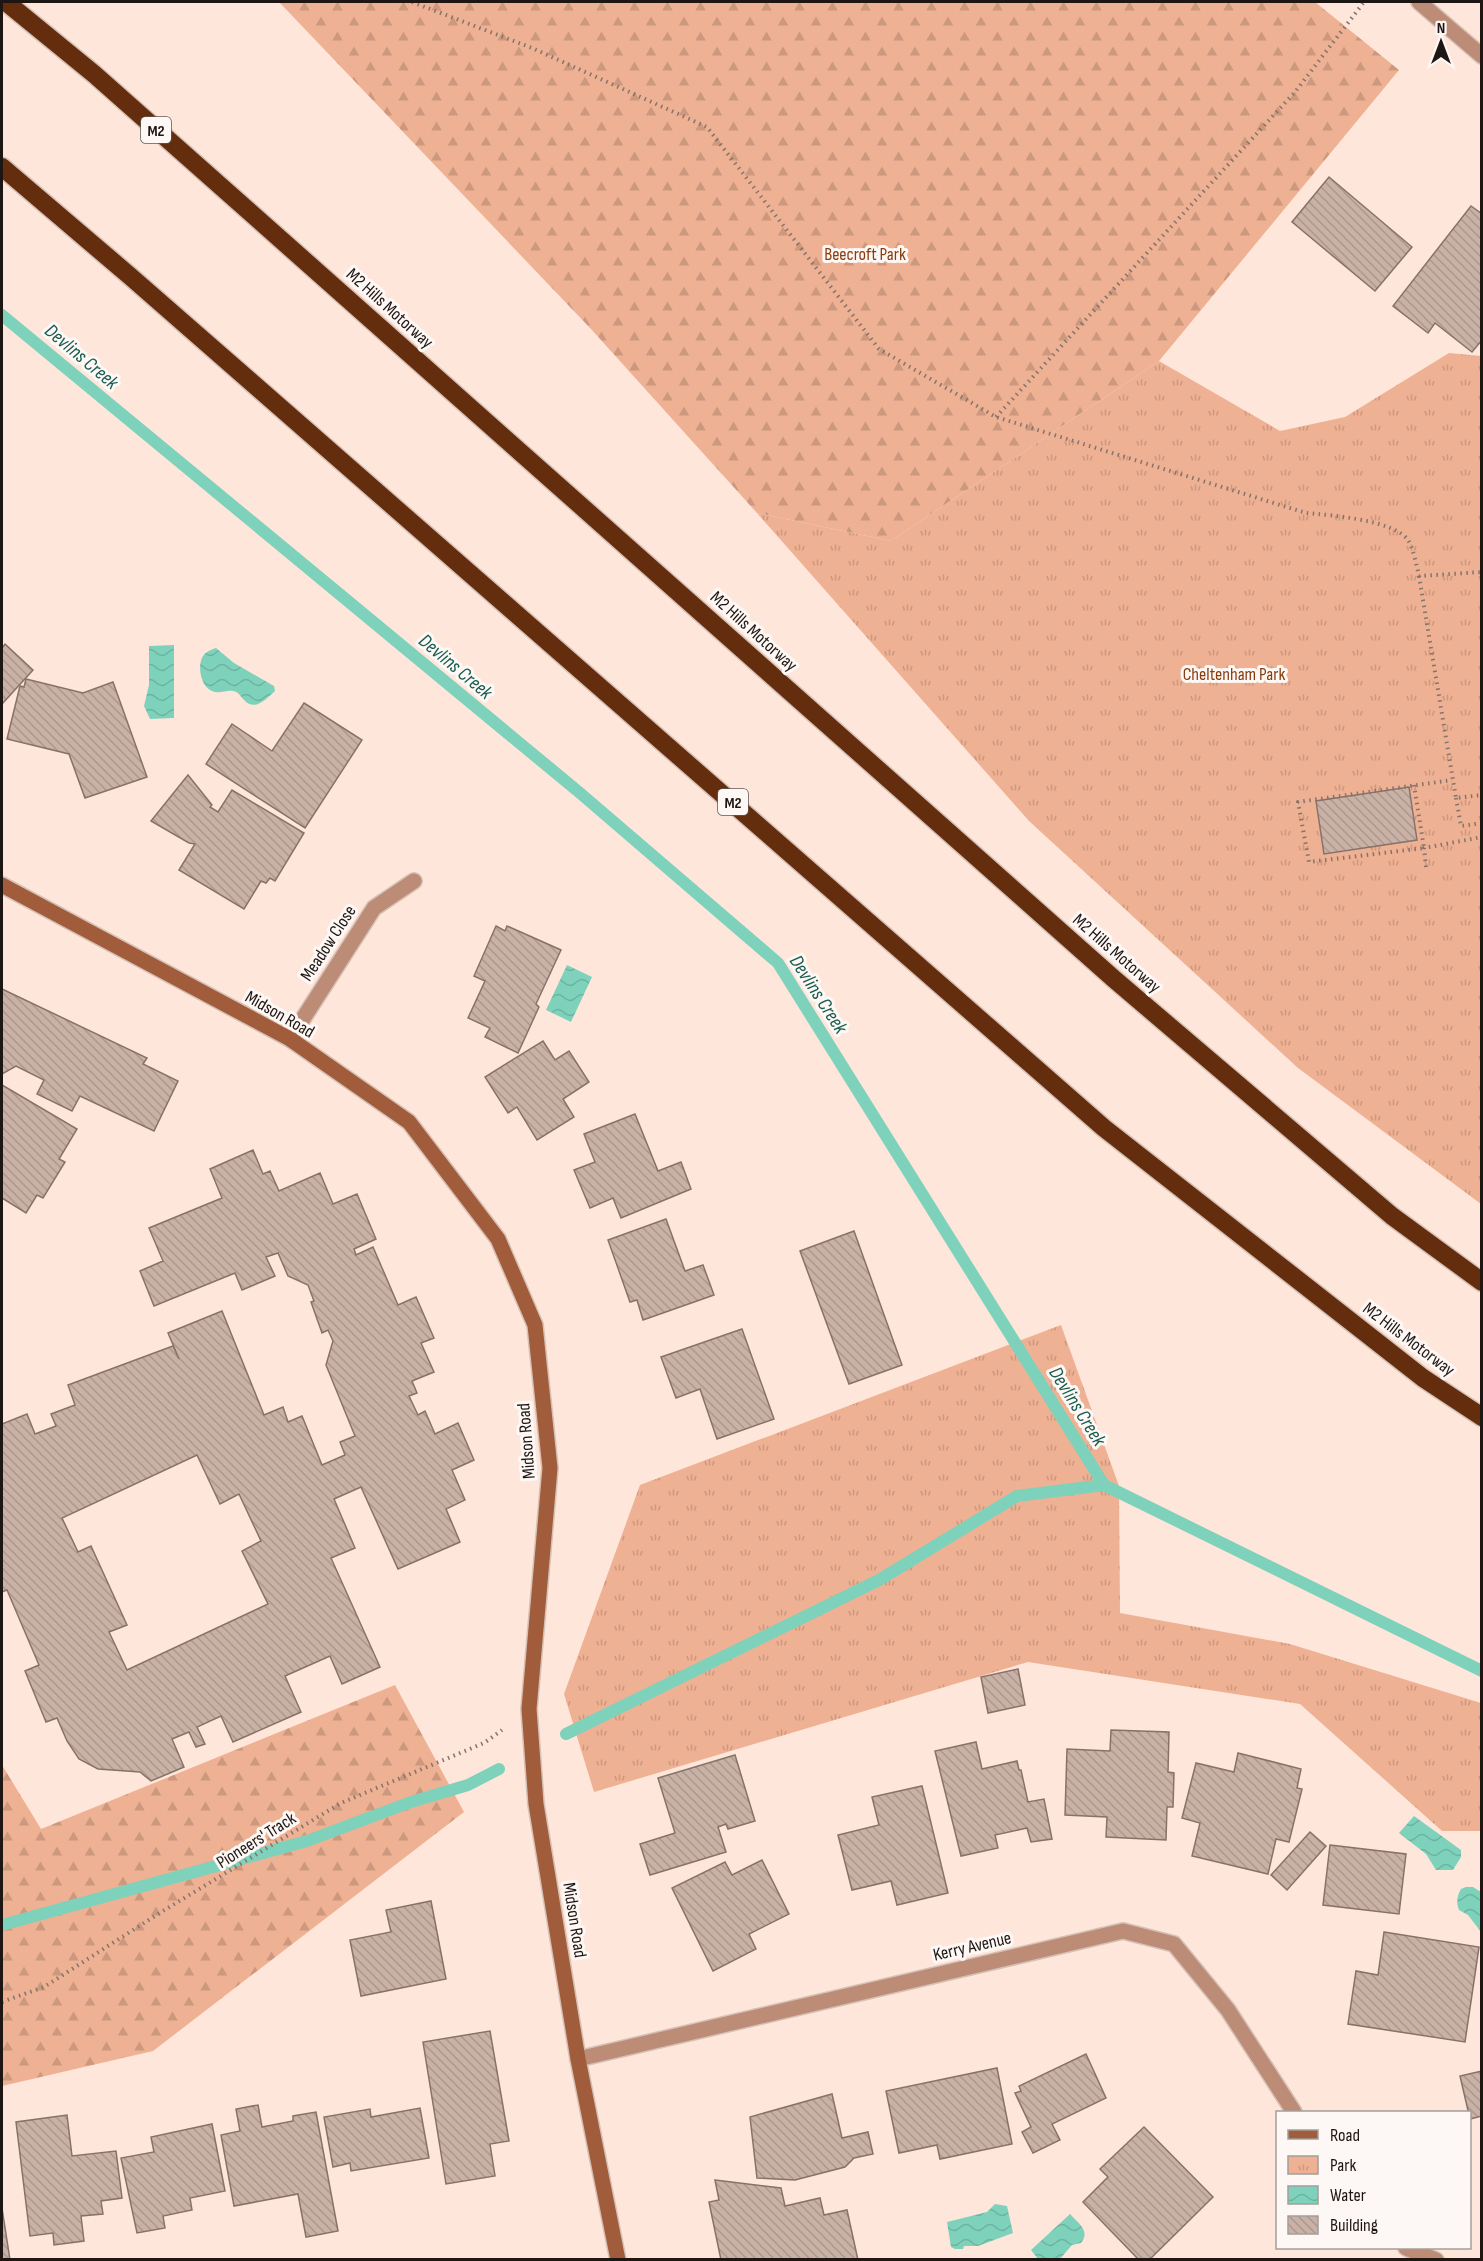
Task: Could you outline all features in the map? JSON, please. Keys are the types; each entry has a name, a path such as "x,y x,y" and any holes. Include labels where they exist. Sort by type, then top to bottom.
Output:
{"highway":[{"name":"M2 Hills Motorway","path":"6,2 94,74 1131,994 1392,1216 1482,1282"},
{"name":"M2 Hills Motorway","path":"2,167 149,292 1104,1128 1423,1378 1482,1417"}],"street":[{"path":"1419,2 1482,56"},
{"name":"Meadow Close","path":"290,1039 374,908 414,881"},
{"name":"Midson Road","path":"2,885 290,1039 409,1122 498,1239 535,1325 550,1468 529,1709 536,1803 578,2059 618,2259"},
{"name":"Kerry Avenue","path":"578,2059 1123,1931 1174,1944 1228,2010 1293,2111"},
{"path":"1411,2249 1436,2259"}],"path":[{"path":"412,2 532,48 707,127 879,349 996,417 1306,513 1353,518 1391,528 1408,540 1419,576 1461,826 1482,823"},
{"path":"996,417 1295,92 1364,2"},
{"path":"1419,576 1482,572"},
{"path":"1452,780 1298,802 1309,862 1424,848 1482,837"},
{"path":"1414,785 1426,867"},
{"path":"1456,798 1482,795"},
{"name":"Pioneers' Track","path":"2,2002 44,1987 158,1914 341,1803 484,1743 529,1709"}],"green space":[{"name":"Beecroft Park","path":"279,2 1315,2 1399,70 1159,361 891,541 757,513 591,329"},
{"name":"Cheltenham Park","path":"1449,353 1481,356 1481,1204 1298,1068 1029,821 757,513 891,541 1159,361 1280,431 1345,417"},
{"path":"1061,1325 1119,1486 1120,1613 1290,1644 1481,1703 1481,1831 1442,1831 1300,1704 1028,1662 594,1792 564,1694 640,1485"},
{"path":"395,1685 464,1812 153,2051 2,2086 2,1765 41,1829"}],"water":[{"path":"174,645 174,718 150,719 144,706 149,685 149,646"},
{"path":"216,648 234,663 274,686 275,691 260,703 252,705 238,693 210,690 201,677 200,665 204,655"},
{"path":"567,965 592,977 571,1022 546,1010"},
{"path":"1414,1816 1461,1850 1461,1857 1453,1870 1436,1870 1426,1854 1399,1833"},
{"path":"1473,1887 1481,1892 1481,1932 1468,1915 1459,1910 1457,1902 1459,1894 1461,1889"},
{"path":"995,2204 1007,2206 1013,2233 978,2246 964,2246 963,2249 951,2247 947,2222 987,2212"},
{"path":"1070,2214 1084,2231 1084,2239 1081,2243 1072,2245 1060,2259 1038,2259 1031,2250"}],"building":[{"path":"1329,177 1412,247 1375,291 1292,222"},
{"path":"1471,206 1482,214 1482,340 1472,352 1435,323 1428,333 1393,306"},
{"path":"5,644 33,670 2,704 2,648"},
{"path":"26,679 83,693 113,682 147,777 85,798 69,754 7,739 20,686 24,687"},
{"path":"304,703 362,740 305,828 206,764 232,724 272,751"},
{"path":"188,775 212,805 210,807 218,812 232,790 304,833 275,881 270,878 266,883 261,881 244,909 179,870 195,844 189,843 151,821"},
{"path":"1409,787 1417,840 1324,854 1316,801"},
{"path":"496,926 505,931 507,926 561,950 536,1004 539,1007 518,1053 485,1037 490,1028 468,1018 485,981 474,976"},
{"path":"2,989 147,1058 143,1064 178,1081 154,1131 80,1096 72,1111 37,1094 44,1080 16,1066 2,1074"},
{"path":"543,1041 555,1060 569,1051 589,1082 563,1099 574,1117 537,1140 517,1107 508,1113 485,1077"},
{"path":"2,1085 77,1129 59,1159 65,1162 43,1198 37,1195 26,1213 2,1198"},
{"path":"635,1114 658,1171 681,1162 691,1189 621,1218 613,1198 590,1208 574,1170 595,1162 584,1134"},
{"path":"253,1150 263,1174 270,1171 279,1191 320,1173 333,1204 357,1194 376,1239 354,1249 356,1255 373,1247 398,1305 416,1297 434,1338 421,1343 434,1372 412,1381 417,1393 409,1396 418,1415 425,1411 435,1434 458,1423 474,1460 452,1470 465,1500 446,1509 460,1542 398,1569 361,1487 334,1499 355,1548 331,1558 380,1667 342,1684 330,1656 285,1676 301,1712 233,1742 221,1716 197,1727 205,1744 196,1747 189,1732 172,1739 184,1767 151,1781 140,1772 98,1769 79,1759 67,1741 57,1718 46,1722 25,1671 39,1665 7,1590 2,1592 2,1424 27,1414 35,1434 56,1426 51,1414 75,1405 68,1385 173,1346 179,1359 168,1333 222,1311 264,1415 283,1407 288,1422 302,1416 322,1465 345,1455 340,1442 355,1436 326,1365 333,1341 328,1330 322,1333 311,1302 314,1301 308,1285 288,1276 278,1253 266,1257 275,1276 242,1290 235,1273 154,1306 140,1271 163,1261 149,1228 222,1198 210,1169","holes":["197,1455 220,1504 239,1494 261,1541 242,1551 268,1604 127,1670 109,1632 127,1625 91,1546 78,1552 62,1518"]},
{"path":"666,1219 685,1271 703,1265 714,1295 643,1320 637,1300 630,1302 608,1240"},
{"path":"854,1231 902,1365 849,1384 800,1251"},
{"path":"742,1329 774,1419 717,1439 700,1389 676,1398 661,1357"},
{"path":"1018,1669 1025,1705 988,1713 981,1677"},
{"path":"1111,1730 1169,1732 1168,1772 1174,1773 1173,1807 1167,1807 1166,1840 1106,1837 1107,1817 1065,1815 1067,1749 1110,1751"},
{"path":"976,1742 982,1769 1017,1761 1028,1802 1044,1799 1052,1839 1031,1842 1027,1828 995,1835 998,1848 961,1856 935,1751"},
{"path":"1238,1753 1301,1769 1297,1788 1302,1789 1289,1842 1276,1839 1268,1874 1192,1856 1200,1823 1182,1818 1196,1763 1234,1772"},
{"path":"735,1755 755,1821 728,1829 726,1824 718,1827 726,1852 650,1875 640,1844 675,1833 658,1778"},
{"path":"922,1786 948,1893 897,1905 891,1881 852,1890 838,1835 879,1825 872,1797"},
{"path":"1310,1832 1326,1846 1287,1890 1271,1875"},
{"path":"1330,1845 1406,1854 1399,1914 1323,1905"},
{"path":"762,1860 789,1914 749,1934 756,1949 713,1971 672,1888 725,1862 732,1875"},
{"path":"431,1901 446,1979 361,1996 350,1940 391,1932 386,1910"},
{"path":"1384,1932 1479,1947 1465,2042 1348,2024 1356,1971 1378,1975"},
{"path":"490,2031 509,2141 490,2144 495,2176 446,2184 423,2042"},
{"path":"1086,2054 1106,2098 1052,2124 1060,2140 1033,2153 1022,2132 1031,2127 1015,2093 1021,2091 1019,2086"},
{"path":"997,2068 1012,2144 940,2159 937,2145 899,2153 886,2091"},
{"path":"1482,2071 1482,2116 1471,2119 1471,2111 1468,2111 1460,2076"},
{"path":"832,2094 842,2138 868,2132 873,2154 854,2158 845,2167 795,2180 757,2178 750,2117"},
{"path":"258,2105 262,2127 293,2121 293,2116 316,2112 338,2231 306,2237 298,2194 234,2206 221,2135 240,2131 236,2109"},
{"path":"420,2108 429,2158 351,2171 350,2163 333,2167 324,2117 370,2109 371,2117"},
{"path":"67,2115 72,2156 116,2151 122,2198 101,2201 103,2214 81,2216 84,2241 54,2245 53,2233 30,2236 16,2122"},
{"path":"212,2124 225,2191 190,2198 192,2210 163,2216 165,2228 137,2233 121,2158 154,2152 151,2137"},
{"path":"1144,2127 1213,2197 1149,2260 1139,2260 1083,2202 1108,2177 1100,2169"},
{"path":"715,2180 781,2188 785,2206 820,2198 824,2215 847,2210 858,2260 721,2260 709,2202 719,2200"},
{"path":"2,2208 10,2260 2,2260"}],"waterway":[{"name":"Devlins Creek","path":"2,315 580,793 778,963 1104,1485 1482,1671"},
{"path":"566,1734 879,1580 1017,1496 1104,1485"},
{"path":"2,1925 307,1841 411,1802 468,1785 499,1769"}]}
